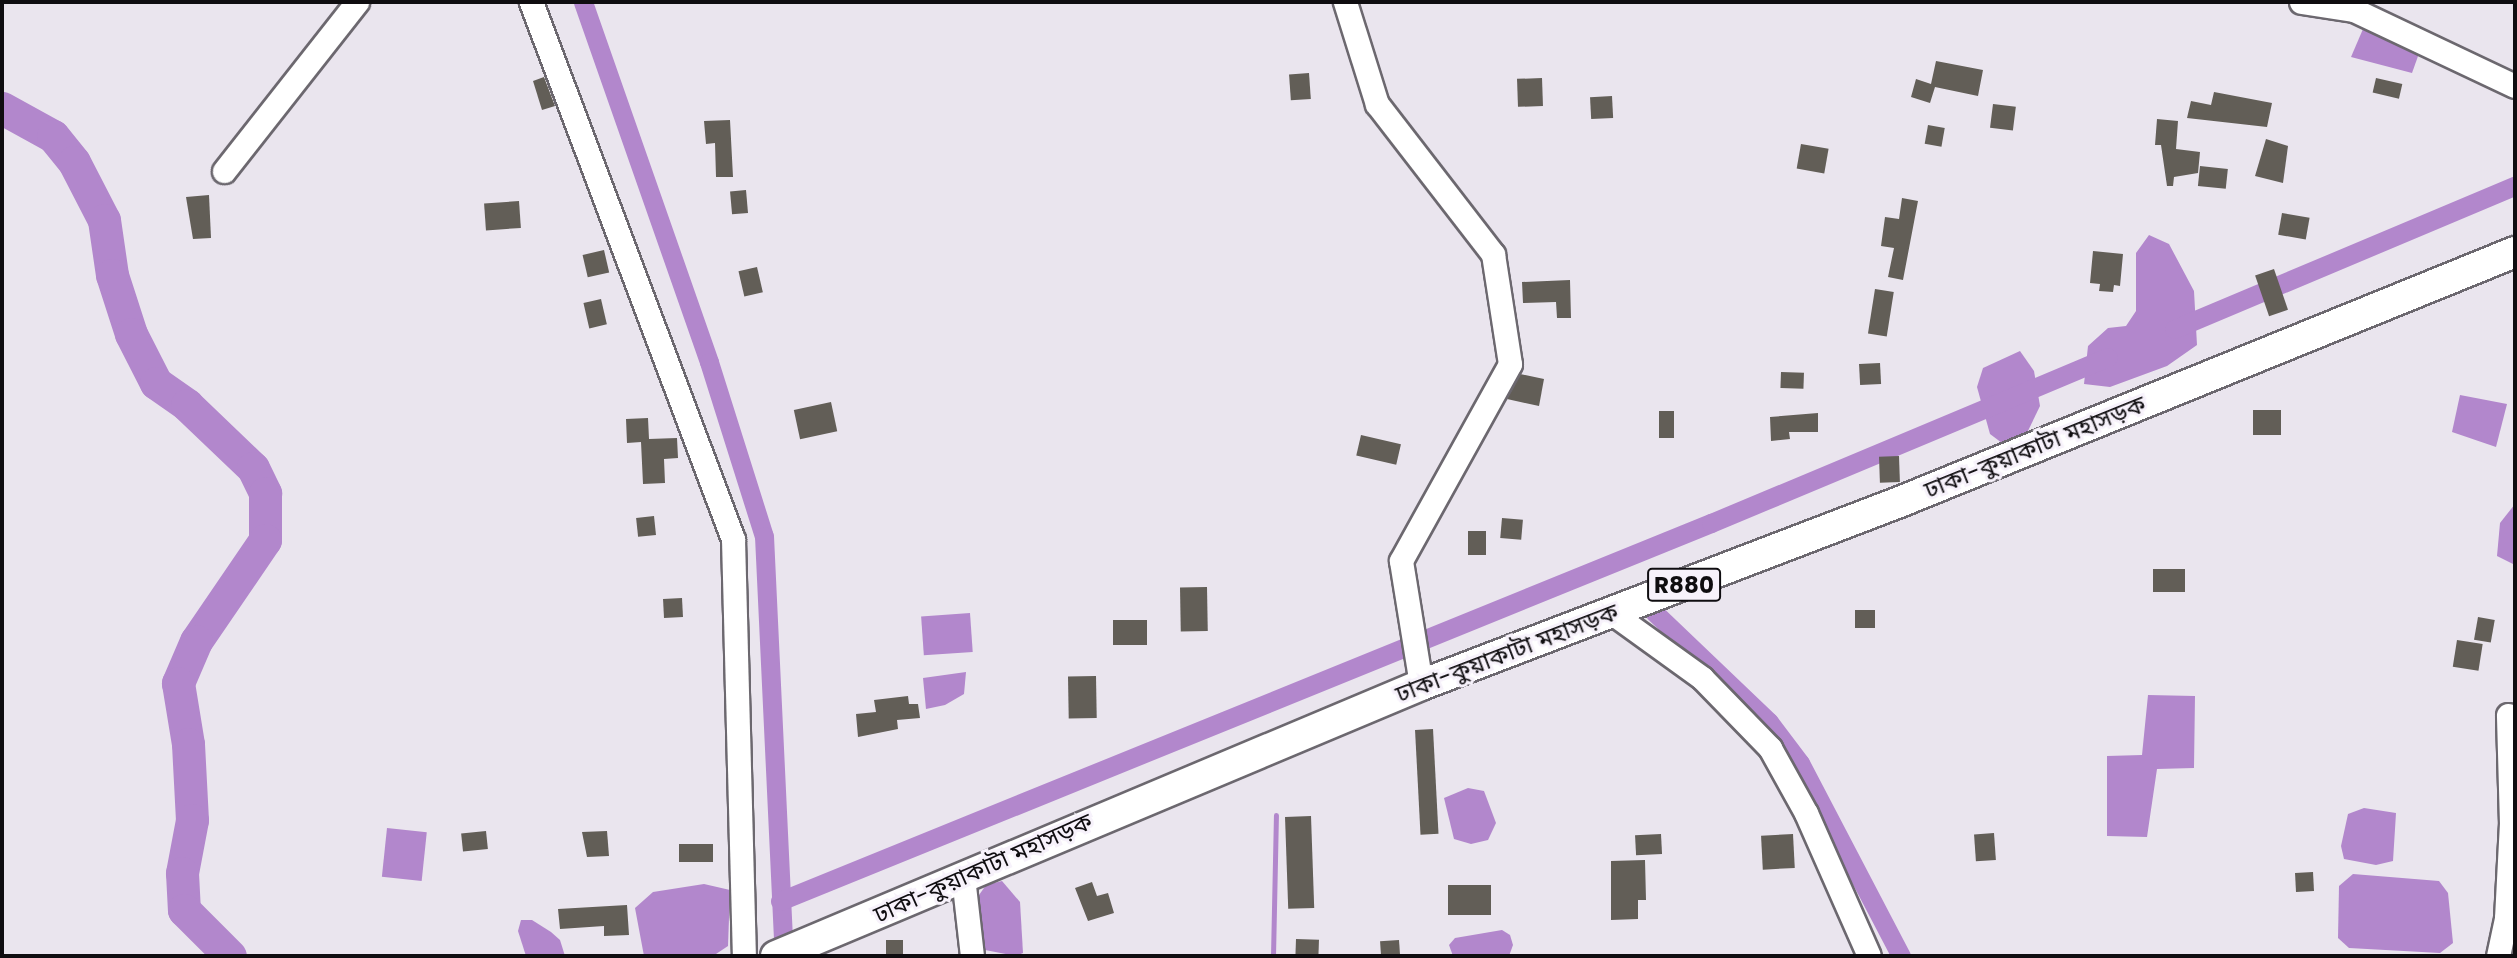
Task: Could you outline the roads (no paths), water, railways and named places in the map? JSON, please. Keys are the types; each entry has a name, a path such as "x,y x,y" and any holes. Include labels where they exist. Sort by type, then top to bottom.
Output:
{"main road":[{"name":"ঢাকা-কুয়াকাটা মহাসড়ক","path":"776,956 1421,685 1612,613 2515,252"}],"street":[{"path":"224,171 357,2"},
{"path":"531,2 733,539 744,956"},
{"path":"1345,2 1377,104 1493,254 1510,364 1401,562 1421,685"},
{"path":"2301,2 2354,10 2515,86"},
{"path":"1612,613 1702,678 1770,748 1806,813 1869,956"},
{"path":"2498,956 2511,921 2508,715"},
{"path":"963,877 972,956"}],"waterway":[{"path":"583,2 709,362 764,536 784,956"},
{"path":"2,108 53,136 74,162 104,220 112,275 131,334 156,383 187,405 253,468 265,493 265,540 196,641 178,683 188,744 192,820 182,873 184,910 230,956"},
{"path":"2174,329 2515,186"},
{"path":"780,901 1711,523 2108,357"},
{"path":"1654,612 1769,722 1800,763 1901,956"},
{"path":"1273,956 1276,815"}]}
